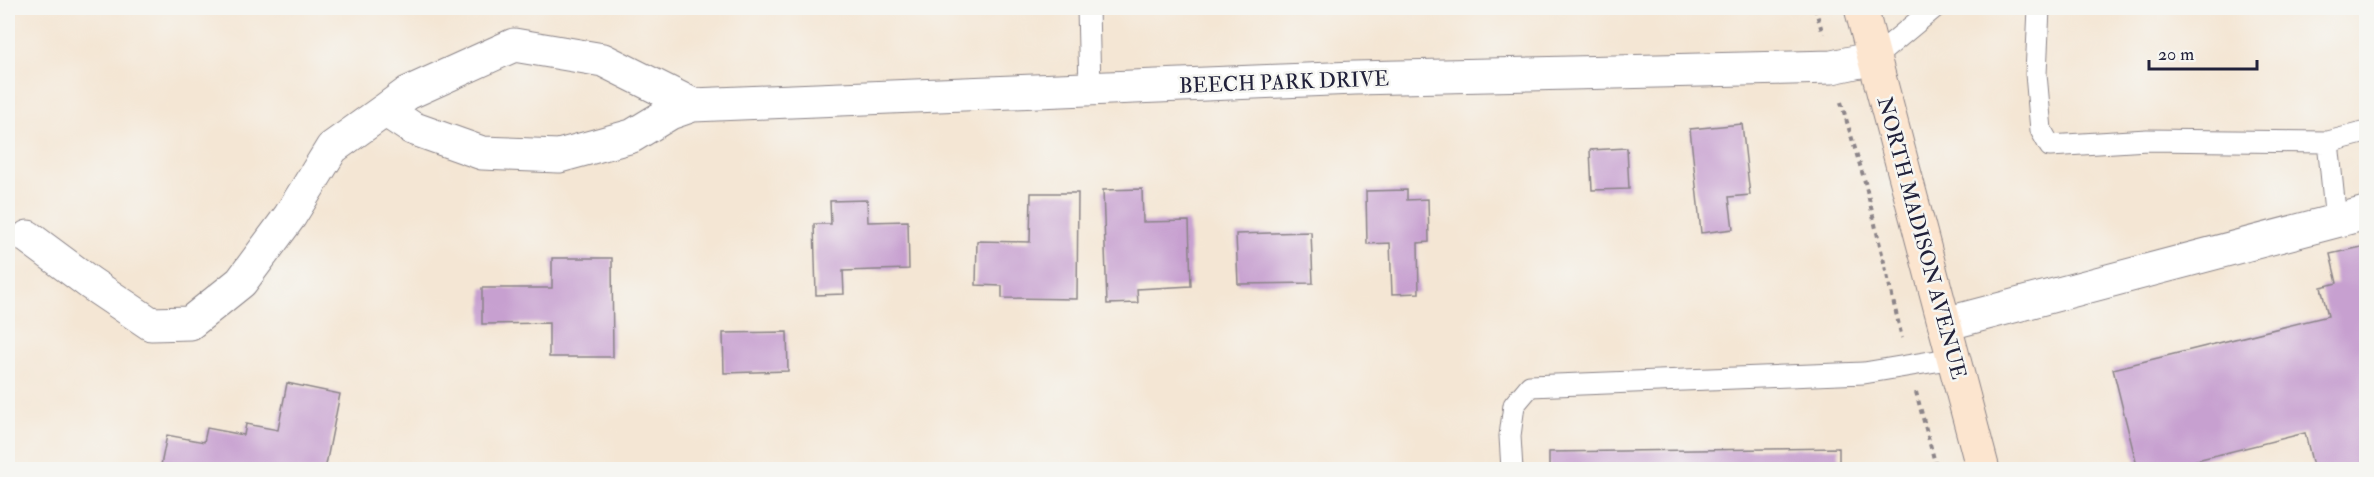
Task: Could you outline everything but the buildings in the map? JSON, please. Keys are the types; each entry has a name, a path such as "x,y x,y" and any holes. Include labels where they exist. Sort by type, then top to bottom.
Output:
{"main road":[{"name":"NORTH MADISON AVENUE","path":"1861,8 1983,470"}],"street":[{"name":"BEECH PARK DRIVE","path":"28,237 151,324 190,323 241,282 290,216 332,148 408,93 514,45 603,60 693,105"},
{"name":"BEECH PARK DRIVE","path":"385,110 412,128 482,153 559,156 632,136 670,113 693,105 1355,78 1832,68 1874,58"},
{"path":"1945,324 2351,217"}],"lane":[{"path":"1088,8 1090,89"},
{"path":"1874,58 1934,8"},
{"path":"2039,8 2036,74 2041,130 2050,146 2147,140 2328,142 2367,132"},
{"path":"2328,142 2351,217"},
{"path":"1512,470 1510,436 1514,405 1530,386 1864,372 1954,358"}],"path":[{"path":"1815,8 1825,40"},
{"path":"1838,92 1865,182 1885,267"}]}
